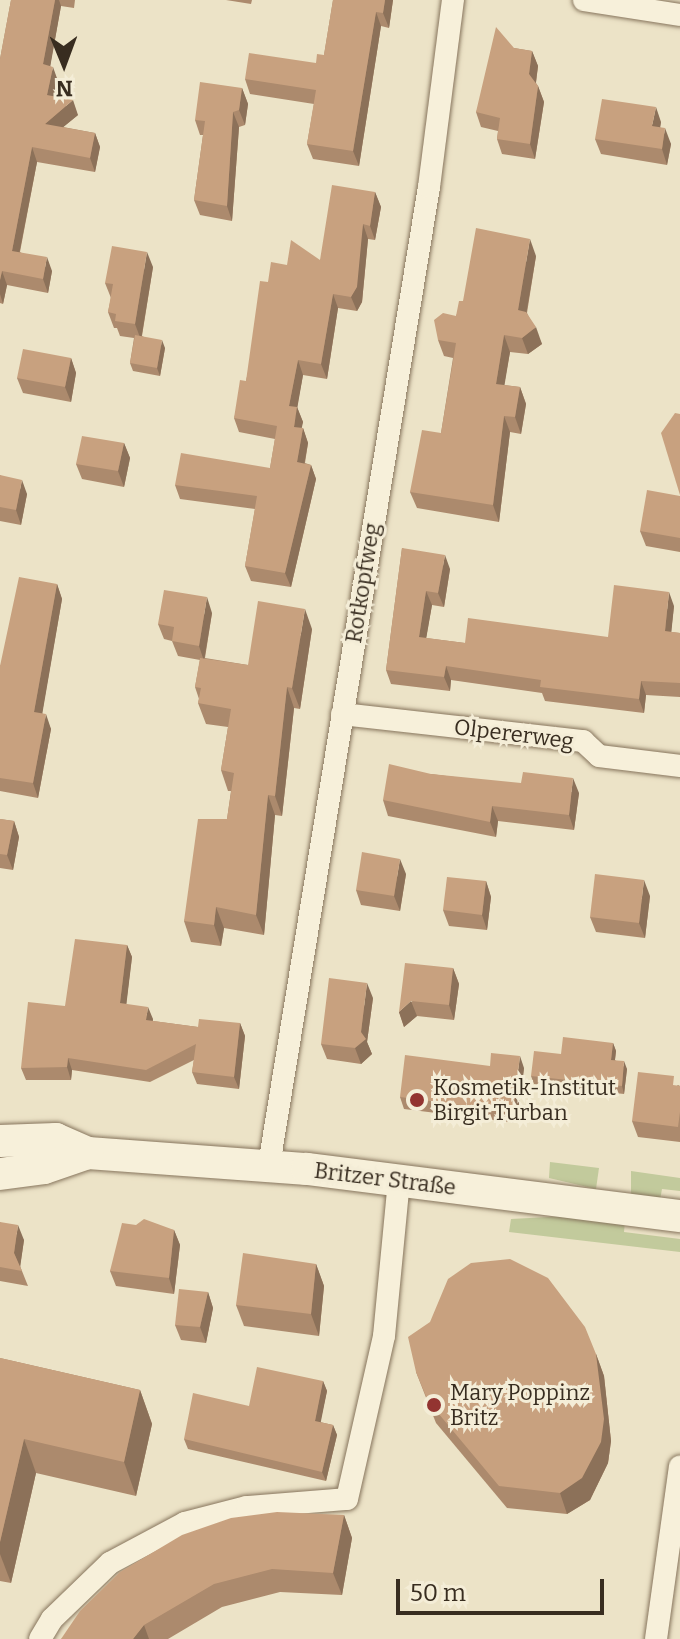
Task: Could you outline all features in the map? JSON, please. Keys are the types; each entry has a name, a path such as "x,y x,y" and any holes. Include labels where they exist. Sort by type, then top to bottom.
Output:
{"main road":[{"name":"Britzer Straße","path":"0,1141 56,1139 88,1153 269,1165 680,1216"},
{"name":"Britzer Straße","path":"0,1174 44,1168 88,1153"}],"street":[{"name":"Rotkopfweg","path":"269,1165 429,187 453,0"},
{"path":"584,0 680,15"},
{"name":"Olpererweg","path":"342,714 583,741 599,756 680,766"},
{"path":"40,1639 52,1619 110,1563 185,1523 247,1507 347,1499 384,1336 399,1181"},
{"path":"656,1639 680,1467"}],"green space":[{"path":"550,1162 599,1168 596,1189 549,1178"},
{"path":"631,1171 680,1178 680,1191 662,1189 660,1200 631,1194"},
{"path":"566,1216 625,1222 624,1232 680,1239 680,1252 509,1232 511,1219"}],"building":[{"path":"11,0 55,0 43,64 53,67 47,95 73,100 45,124 95,133 90,158 32,147 12,251 47,257 43,279 2,271 0,280 0,59"},
{"path":"333,0 385,0 383,13 376,12 353,151 307,144 316,90 245,79 249,53 316,63 317,54 324,55"},
{"path":"496,27 514,48 532,51 529,74 538,86 530,144 497,139 500,118 476,112"},
{"path":"200,82 242,88 239,110 233,112 227,206 194,200 205,121 195,120"},
{"path":"602,99 656,107 652,126 665,128 662,149 595,139"},
{"path":"332,185 375,192 370,226 363,224 357,287 351,297 333,294 321,364 298,360 289,406 297,407 294,427 303,428 297,462 311,465 285,573 245,566 257,496 175,485 181,453 270,468 277,426 234,418 240,380 246,381 260,281 268,282 271,262 287,265 291,240 320,260"},
{"path":"476,228 530,239 518,310 526,312 536,327 522,338 504,335 496,384 520,387 515,417 504,416 493,505 410,492 422,430 441,433 456,343 438,340 434,320 443,313 456,316 459,301 463,301"},
{"path":"112,246 147,252 135,324 115,321 116,314 108,312 113,284 105,283"},
{"path":"135,335 162,340 157,368 130,363"},
{"path":"23,349 71,358 65,387 17,378"},
{"path":"675,413 680,414 680,495 661,433"},
{"path":"82,436 124,443 118,471 76,464"},
{"path":"0,475 22,480 16,510 0,507"},
{"path":"647,490 680,496 680,538 640,531"},
{"path":"402,548 445,555 438,593 426,591 419,637 465,643 468,618 608,637 614,585 669,592 665,631 680,633 680,683 641,681 639,699 540,687 541,680 446,666 444,677 386,670"},
{"path":"19,577 57,584 34,712 46,714 33,783 0,778 0,666"},
{"path":"164,590 207,597 199,646 172,641 174,627 158,624"},
{"path":"258,601 305,609 292,688 287,687 275,796 268,795 256,915 216,907 214,925 184,921 198,819 227,819 234,773 221,770 231,709 198,703 201,688 195,687 200,658 248,665"},
{"path":"389,764 431,774 521,783 523,772 573,778 569,815 492,806 490,822 383,800"},
{"path":"0,819 14,821 7,855 0,854"},
{"path":"362,852 400,859 394,896 356,890"},
{"path":"595,874 644,880 639,923 590,917"},
{"path":"447,877 486,881 482,915 443,910"},
{"path":"75,939 127,945 120,1003 148,1007 146,1020 198,1027 199,1019 240,1023 234,1077 192,1072 196,1044 146,1070 68,1058 67,1067 21,1068 28,1002 65,1006"},
{"path":"405,963 453,968 449,1005 411,1001 399,1012"},
{"path":"329,978 367,983 361,1032 366,1039 355,1048 321,1044"},
{"path":"563,1037 613,1043 611,1060 624,1061 622,1086 531,1076 534,1051 561,1054"},
{"path":"491,1053 520,1056 513,1112 400,1097 405,1055 490,1066"},
{"path":"638,1072 674,1076 673,1085 680,1086 678,1127 632,1121"},
{"path":"144,1219 174,1230 169,1278 110,1271 122,1223 136,1225"},
{"path":"0,1222 18,1225 14,1253 22,1271 0,1267"},
{"path":"243,1253 316,1264 311,1314 236,1305"},
{"path":"510,1259 548,1278 585,1327 596,1354 604,1419 601,1442 582,1478 560,1493 499,1486 428,1401 416,1372 408,1337 430,1322 448,1279 471,1263"},
{"path":"179,1289 208,1292 200,1327 175,1325"},
{"path":"0,1358 140,1390 124,1462 24,1439 0,1542"},
{"path":"257,1367 323,1381 315,1421 333,1425 322,1472 184,1439 193,1393 249,1406"},
{"path":"277,1512 344,1515 333,1573 272,1569 214,1584 144,1625 133,1639 61,1639 80,1611 120,1572 182,1535 231,1518"}],"place":[{"name":"Kosmetik-Institut Birgit Turban","path":"417,1100"},
{"name":"Mary Poppinz Britz","path":"434,1405"}]}
